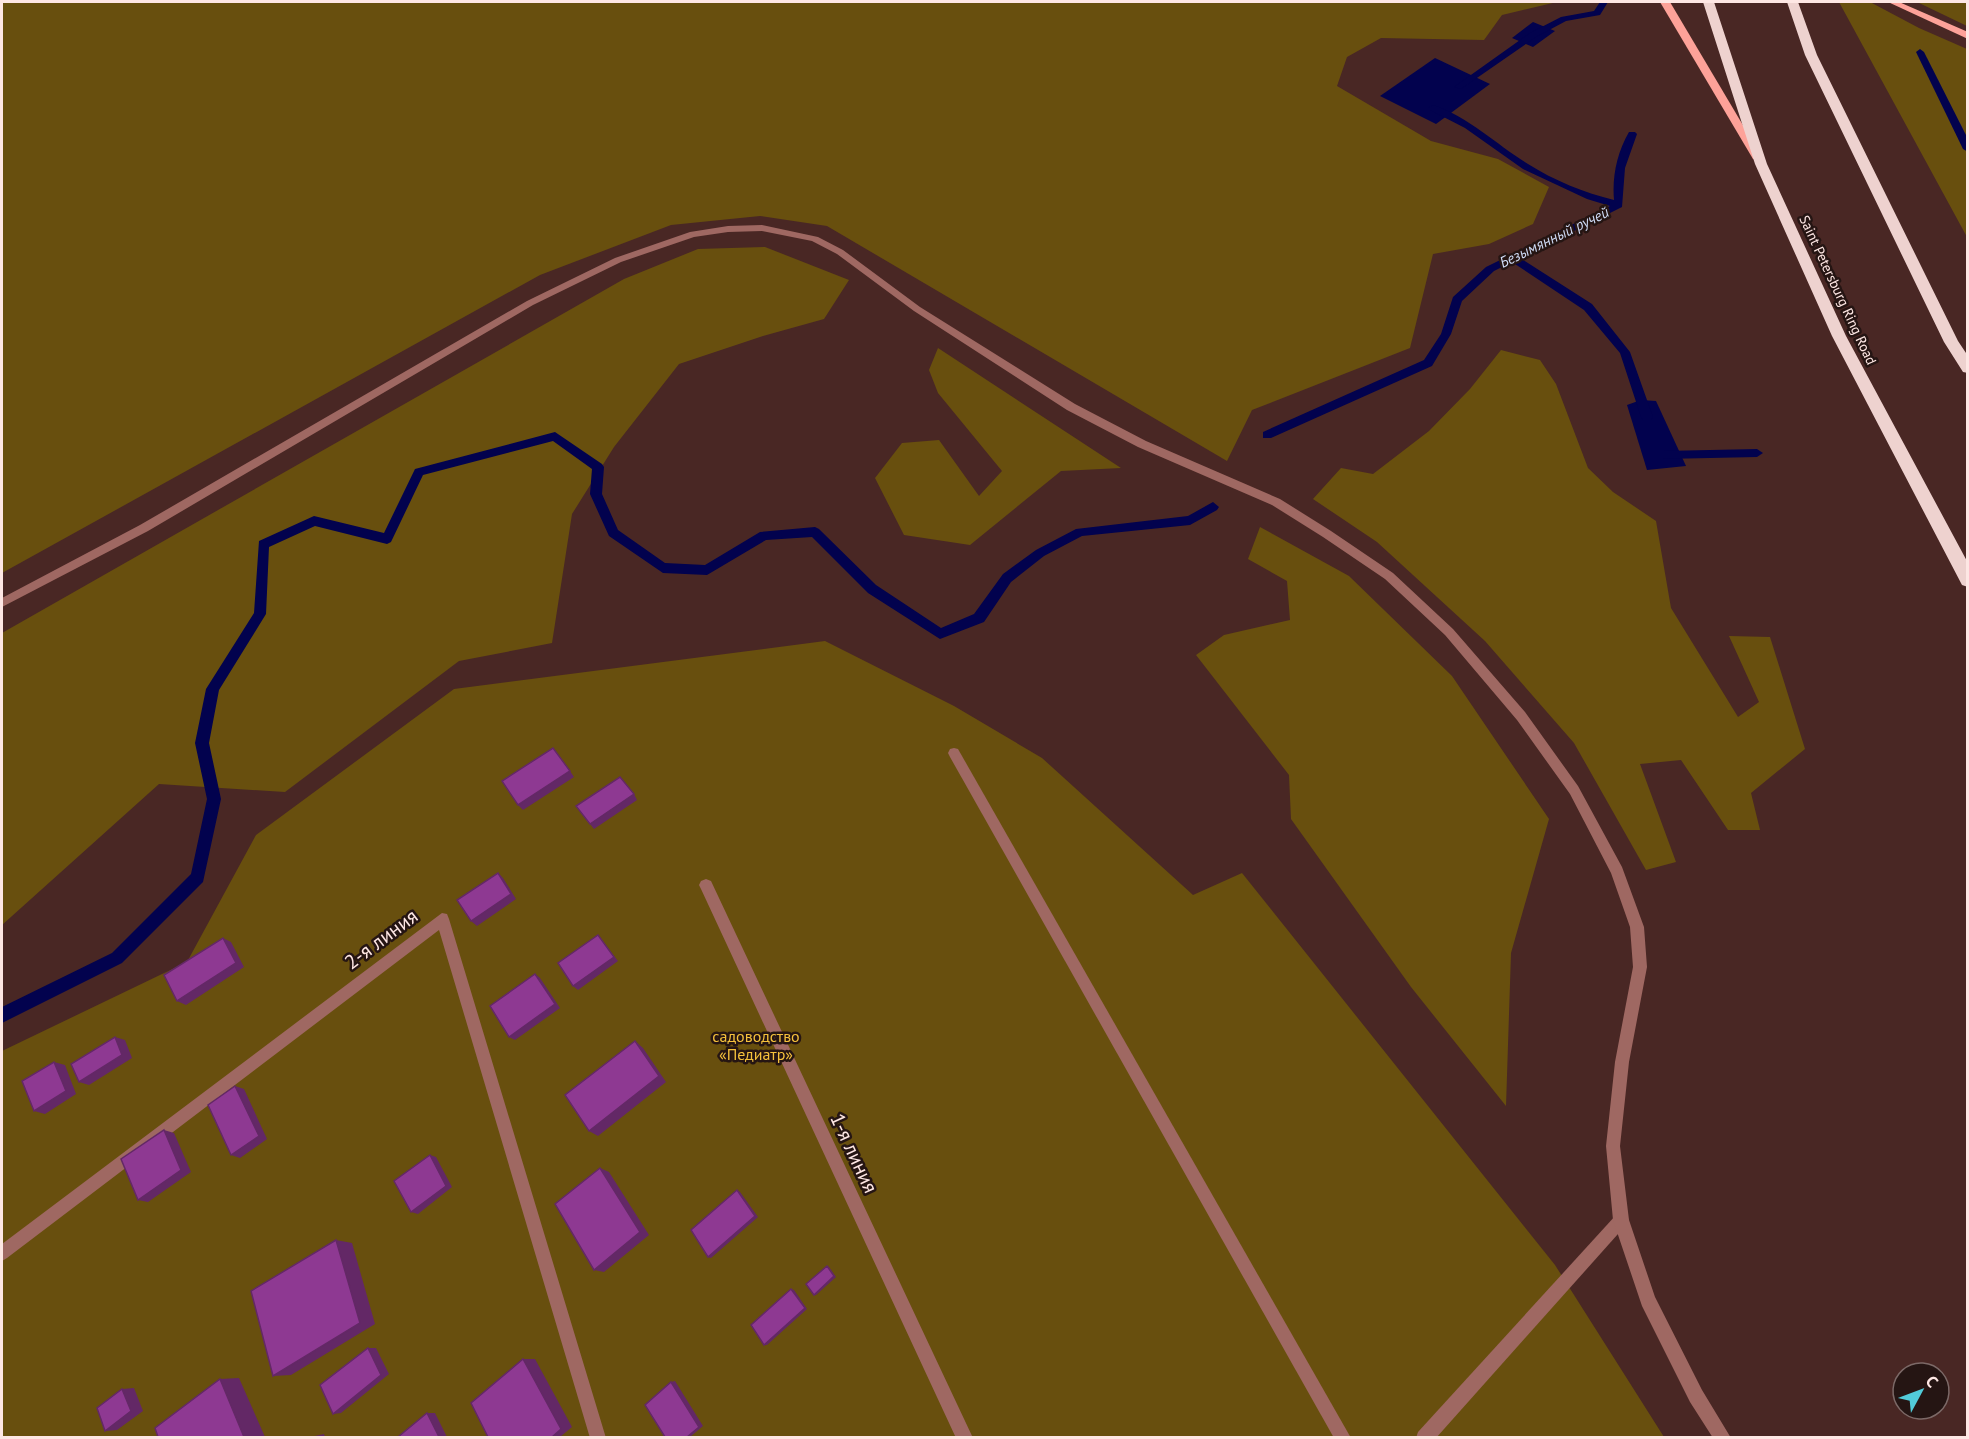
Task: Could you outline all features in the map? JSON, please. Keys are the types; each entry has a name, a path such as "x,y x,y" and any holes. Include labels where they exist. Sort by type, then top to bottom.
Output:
{"highway":[{"name":"Saint Petersburg Ring Road","path":"1708,2 1761,164 1839,336 1968,580"},
{"path":"1792,2 1811,55 1951,342 1968,368"}],"main road":[{"path":"1665,2 1761,164"},
{"path":"1893,2 1968,36"}],"street":[{"path":"2,603 144,528 530,303 618,260 693,234 728,229 762,228 815,239 840,252 917,309 1071,407 1142,444 1276,502 1327,534 1389,576 1449,632 1521,716 1574,789 1617,871 1637,927 1640,967 1622,1062 1613,1146 1621,1220 1648,1300 1696,1396 1723,1437"},
{"path":"954,753 1343,1437"},
{"name":"1-я линия","path":"706,885 965,1437"},
{"name":"2-я линия","path":"2,1253 441,919 598,1437"},
{"path":"1424,1437 1621,1220"}],"green space":[{"path":"2,2 1557,2 1502,15 1484,40 1381,38 1347,57 1337,86 1431,141 1498,159 1549,187 1533,224 1489,244 1433,254 1410,348 1252,410 1227,461 827,226 760,216 671,225 540,275 2,573"},
{"path":"1839,2 1870,2 1919,28 1967,49 1967,237"},
{"path":"1917,2 1967,2 1967,26"},
{"path":"765,247 849,280 824,319 763,336 679,364 614,447 572,514 552,643 459,661 285,792 159,784 2,925 2,633 624,279 698,249"},
{"path":"938,348 1121,468 1061,471 970,545 904,535 875,478 902,443 939,440 979,496 1002,471 938,393 929,370"},
{"path":"1501,350 1540,360 1556,384 1588,468 1613,492 1656,521 1671,608 1738,717 1759,702 1729,636 1770,637 1805,749 1751,793 1760,830 1728,830 1681,760 1640,764 1676,862 1646,870 1574,743 1485,641 1377,542 1313,499 1341,468 1373,474 1429,431 1470,389"},
{"path":"1260,527 1349,576 1452,676 1549,819 1511,953 1506,1106 1411,987 1291,819 1289,775 1196,655 1224,635 1290,620 1287,581 1248,559"},
{"name":"садоводство «Педиатр»","path":"825,641 954,706 1042,758 1193,895 1242,873 1555,1265 1664,1437 2,1438 2,1051 187,962 256,835 454,689"}],"shaded area":[{"path":"1533,22 1555,31 1533,47 1512,38"},
{"path":"1435,58 1490,84 1436,124 1380,96"},
{"path":"1641,400 1656,401 1686,466 1647,470 1627,405"}],"building":[{"path":"553,748 570,771 518,805 502,781"},
{"path":"620,777 634,794 590,824 576,806"},
{"path":"498,873 511,894 471,921 457,900"},
{"path":"598,935 614,957 573,986 558,963"},
{"path":"223,938 236,963 177,1001 164,975"},
{"path":"535,974 555,1004 509,1037 490,1006"},
{"path":"115,1037 122,1055 79,1082 71,1064"},
{"path":"635,1041 659,1076 589,1131 565,1095"},
{"path":"54,1062 66,1091 34,1111 22,1081"},
{"path":"235,1086 259,1136 231,1155 208,1105"},
{"path":"164,1130 181,1170 138,1200 121,1159"},
{"path":"430,1155 446,1186 411,1212 394,1181"},
{"path":"600,1168 640,1232 594,1270 555,1204"},
{"path":"737,1190 755,1216 708,1257 691,1230"},
{"path":"336,1240 360,1323 273,1376 251,1291"},
{"path":"827,1266 834,1276 814,1295 806,1284"},
{"path":"791,1289 805,1308 764,1345 751,1325"},
{"path":"368,1348 381,1375 333,1414 320,1385"},
{"path":"523,1359 561,1429 552,1437 488,1437 471,1403"},
{"path":"220,1379 244,1437 158,1437 155,1428"},
{"path":"671,1382 699,1427 687,1437 665,1437 645,1405"},
{"path":"122,1389 131,1411 105,1431 97,1408"},
{"path":"427,1413 439,1437 398,1437"}],"waterway":[{"path":"1458,87 1533,35 1564,19 1597,13 1604,2"},
{"path":"1920,52 1968,149"},
{"path":"1433,108 1468,126 1526,167 1590,197 1619,205"},
{"name":"Безымянный ручей","path":"1619,205 1620,168 1624,151 1632,134"},
{"name":"Безымянный ручей","path":"1267,435 1428,363 1446,334 1457,299 1490,269 1619,205"},
{"path":"1513,258 1588,307 1625,352 1647,417"},
{"name":"Безымянный ручей","path":"2,1015 117,958 198,877 214,799 202,743 213,689 260,614 263,544 314,521 387,539 419,472 555,436 598,467 596,494 613,533 663,568 707,570 764,535 815,532 872,589 940,634 979,618 1007,578 1040,553 1080,532 1190,520 1213,507"},
{"path":"1663,455 1757,453"}]}
